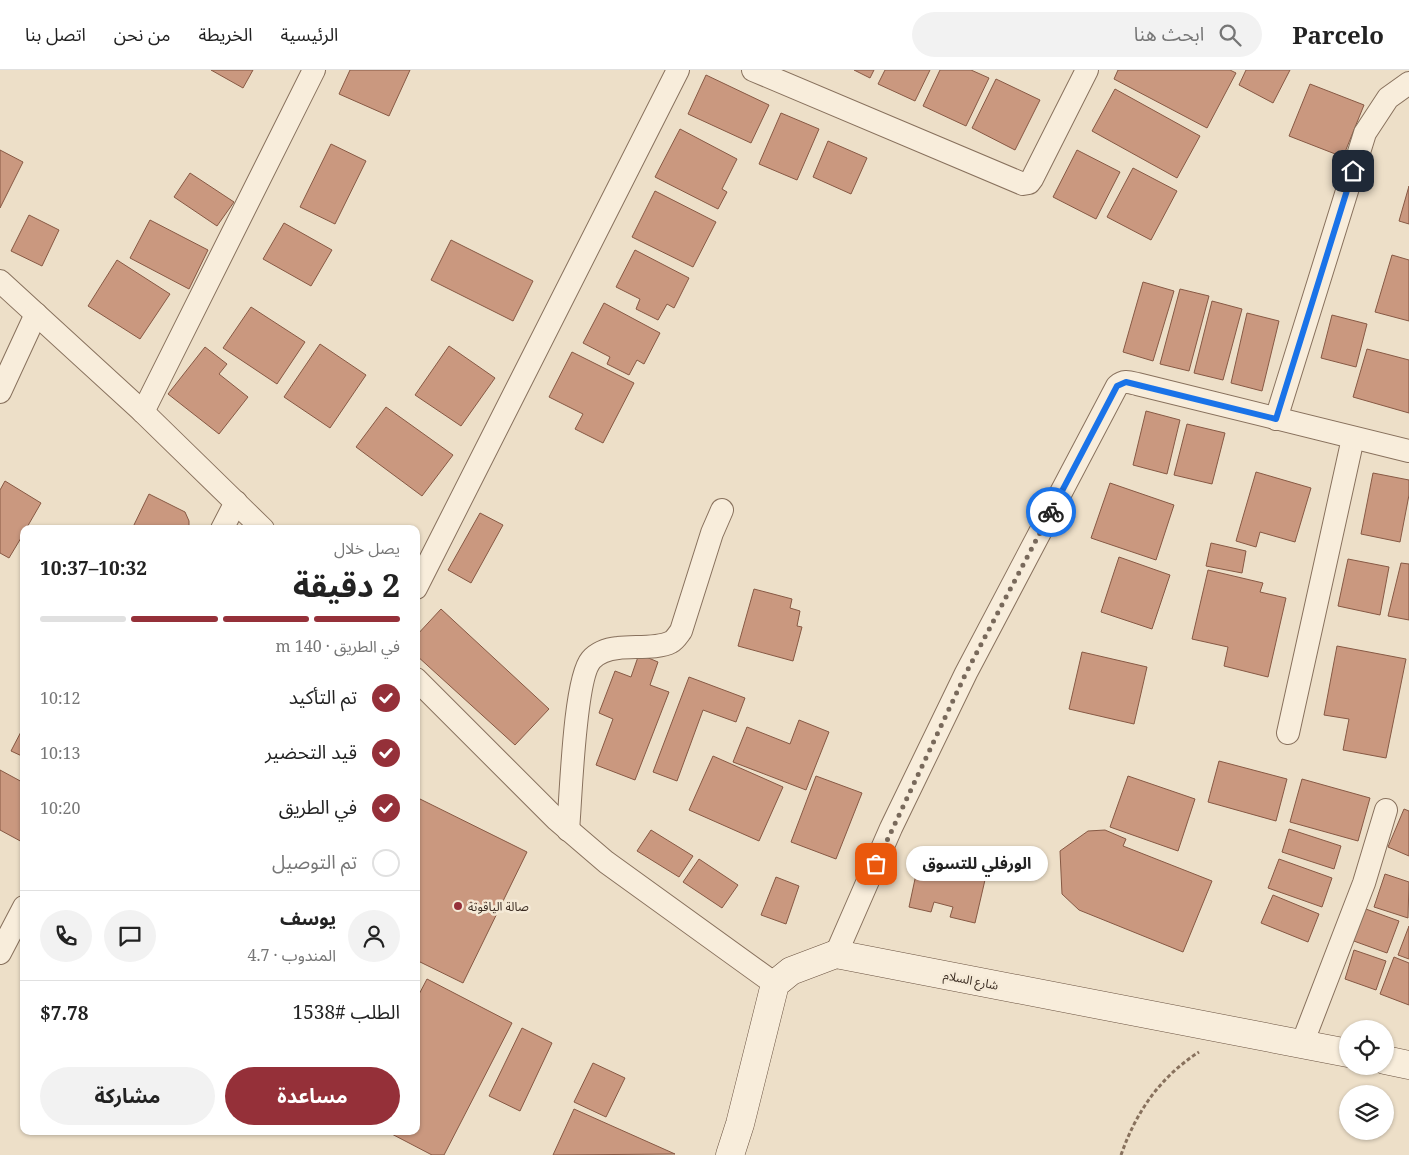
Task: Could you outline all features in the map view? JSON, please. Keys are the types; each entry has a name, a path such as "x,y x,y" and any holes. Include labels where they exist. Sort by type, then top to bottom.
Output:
{"main road":[{"path":"730,1155 740,1124 775,984 791,971 836,954"},
{"name":"شارع السلام","path":"836,954 1339,1051"},
{"path":"1394,1062 1409,1065"}],"street":[{"path":"143,412 314,70"},
{"path":"420,580 678,70"},
{"path":"753,70 790,77 1023,184 1029,183 1087,70"},
{"path":"1276,419 1365,133 1388,98 1409,83"},
{"path":"0,281 143,412 259,525"},
{"path":"0,392 36,314"},
{"path":"836,954 891,828 966,673 1117,386 1126,382 1409,451"},
{"path":"1288,733 1353,438"},
{"path":"224,525 236,502"},
{"path":"568,830 576,724 585,671 591,660 607,649 639,646 659,647 672,642 681,631 712,532 722,510"},
{"path":"420,683 568,830 606,862 775,984"},
{"path":"1302,1044 1364,884 1386,810"},
{"path":"0,953 20,915"}],"path":[{"path":"1121,1155 1132,1126 1141,1110 1165,1079 1197,1054 1236,1031"}],"building":[{"path":"211,70 253,70 243,88"},
{"path":"350,70 410,70 389,116 339,94"},
{"path":"854,70 874,70 870,78"},
{"path":"885,70 930,70 915,101 878,84"},
{"path":"940,70 971,70 989,78 966,126 923,106"},
{"path":"1118,70 1230,70 1236,73 1207,128 1114,79"},
{"path":"1246,70 1290,70 1273,103 1239,85"},
{"path":"706,75 769,105 751,143 688,114"},
{"path":"996,79 1040,100 1015,150 972,128"},
{"path":"1310,84 1364,105 1343,157 1289,136"},
{"path":"1115,89 1200,136 1177,178 1092,131"},
{"path":"781,113 819,129 797,180 759,164"},
{"path":"680,129 737,159 722,189 727,192 718,209 655,177"},
{"path":"828,141 867,158 851,194 813,177"},
{"path":"331,144 366,161 335,224 300,207"},
{"path":"0,150 23,162 0,208"},
{"path":"1077,150 1120,172 1096,219 1053,197"},
{"path":"1133,168 1177,191 1151,240 1107,217"},
{"path":"190,173 234,202 217,226 174,197"},
{"path":"1409,186 1409,224 1399,221"},
{"path":"655,191 716,222 693,267 632,237"},
{"path":"29,215 59,230 42,266 11,251"},
{"path":"150,220 208,250 189,289 130,258"},
{"path":"284,223 332,250 311,286 263,259"},
{"path":"451,240 533,281 513,321 431,280"},
{"path":"635,250 689,278 674,308 667,304 658,320 636,309 640,299 616,287"},
{"path":"1392,255 1409,260 1409,321 1375,312"},
{"path":"117,260 170,294 140,339 88,306"},
{"path":"1143,282 1174,291 1153,361 1123,352"},
{"path":"1180,289 1209,296 1189,371 1160,364"},
{"path":"1212,301 1242,309 1223,380 1194,373"},
{"path":"604,303 660,333 644,364 637,360 629,375 607,364 610,357 583,343"},
{"path":"251,307 305,342 277,384 223,348"},
{"path":"1247,313 1279,321 1262,391 1231,383"},
{"path":"1332,315 1367,324 1356,367 1321,358"},
{"path":"320,344 366,375 330,428 284,397"},
{"path":"449,346 495,378 461,426 415,395"},
{"path":"205,347 227,364 219,374 248,397 219,434 168,394"},
{"path":"1367,349 1409,360 1409,413 1353,397"},
{"path":"572,352 634,383 603,443 575,429 583,414 549,397"},
{"path":"386,407 453,455 422,496 356,447"},
{"path":"1146,411 1180,420 1167,474 1133,465"},
{"path":"1187,424 1225,433 1212,484 1174,475"},
{"path":"1256,472 1311,488 1295,542 1260,532 1256,547 1236,541"},
{"path":"1373,473 1409,480 1409,495 1400,542 1361,534"},
{"path":"5,481 41,503 28,525 20,525 20,540 9,558 0,553 0,490"},
{"path":"1110,483 1174,505 1156,560 1091,538"},
{"path":"149,494 185,512 189,521 189,525 134,525"},
{"path":"480,513 503,525 471,583 448,570"},
{"path":"1211,543 1246,551 1242,573 1206,566"},
{"path":"1119,557 1170,575 1152,629 1101,612"},
{"path":"1348,559 1389,567 1380,615 1338,606"},
{"path":"1401,563 1409,564 1409,620 1388,616"},
{"path":"1208,570 1263,583 1260,592 1286,598 1268,677 1224,666 1228,647 1192,639"},
{"path":"754,589 792,599 790,608 800,611 797,626 802,627 793,661 738,646"},
{"path":"441,609 549,709 515,745 420,659 420,632"},
{"path":"1337,646 1406,659 1386,758 1343,750 1349,719 1324,715"},
{"path":"1082,652 1147,667 1134,724 1069,709"},
{"path":"639,654 658,662 650,685 669,692 635,780 596,765 613,719 599,713 615,671 631,677"},
{"path":"689,677 745,698 736,722 703,710 677,781 653,772"},
{"path":"799,720 829,732 806,790 733,762 747,727 790,744"},
{"path":"20,734 20,755 11,751"},
{"path":"713,756 783,787 759,841 689,810"},
{"path":"1219,761 1287,779 1276,821 1208,802"},
{"path":"0,770 20,781 20,841 0,830"},
{"path":"816,776 862,793 836,859 791,842"},
{"path":"1128,776 1195,799 1178,851 1110,827"},
{"path":"1302,779 1370,798 1358,841 1290,822"},
{"name":"صالة الياقوتة","path":"420,799 527,852 463,983 420,962"},
{"path":"1404,809 1409,811 1409,856 1388,847"},
{"path":"1289,829 1341,846 1334,869 1282,852"},
{"path":"651,830 693,856 679,877 637,851"},
{"path":"1105,830 1126,839 1123,846 1212,881 1183,952 1079,910 1062,894 1060,851 1088,831"},
{"path":"921,851 988,867 975,923 950,917 953,907 934,902 931,912 909,907"},
{"path":"699,859 738,885 722,908 683,882"},
{"path":"1279,859 1332,878 1322,907 1268,888"},
{"path":"1385,874 1409,882 1408,918 1374,907"},
{"path":"776,877 799,886 786,924 761,915"},
{"path":"1273,895 1319,914 1308,942 1261,923"},
{"path":"1363,908 1399,921 1387,953 1351,940"},
{"path":"1409,926 1409,959 1398,955"},
{"path":"1354,950 1386,961 1376,990 1345,979"},
{"path":"1394,957 1409,963 1409,1005 1380,994"},
{"path":"427,979 512,1023 444,1155 432,1155 394,1135 420,1135 420,992"},
{"path":"522,1028 552,1043 520,1111 489,1096"},
{"path":"593,1063 625,1078 606,1117 574,1102"},
{"path":"574,1109 675,1154 553,1155"}],"way so far":[{"path":"876,864 966,673 1051,512"}],"place":[{"name":"الورفلي للتسوق","path":"876,864"},
{"name":"صالة الياقوتة","path":"458,906"}],"route":[{"path":"1051,512 1117,386 1121,383 1126,382 1276,419 1353,171"}]}
